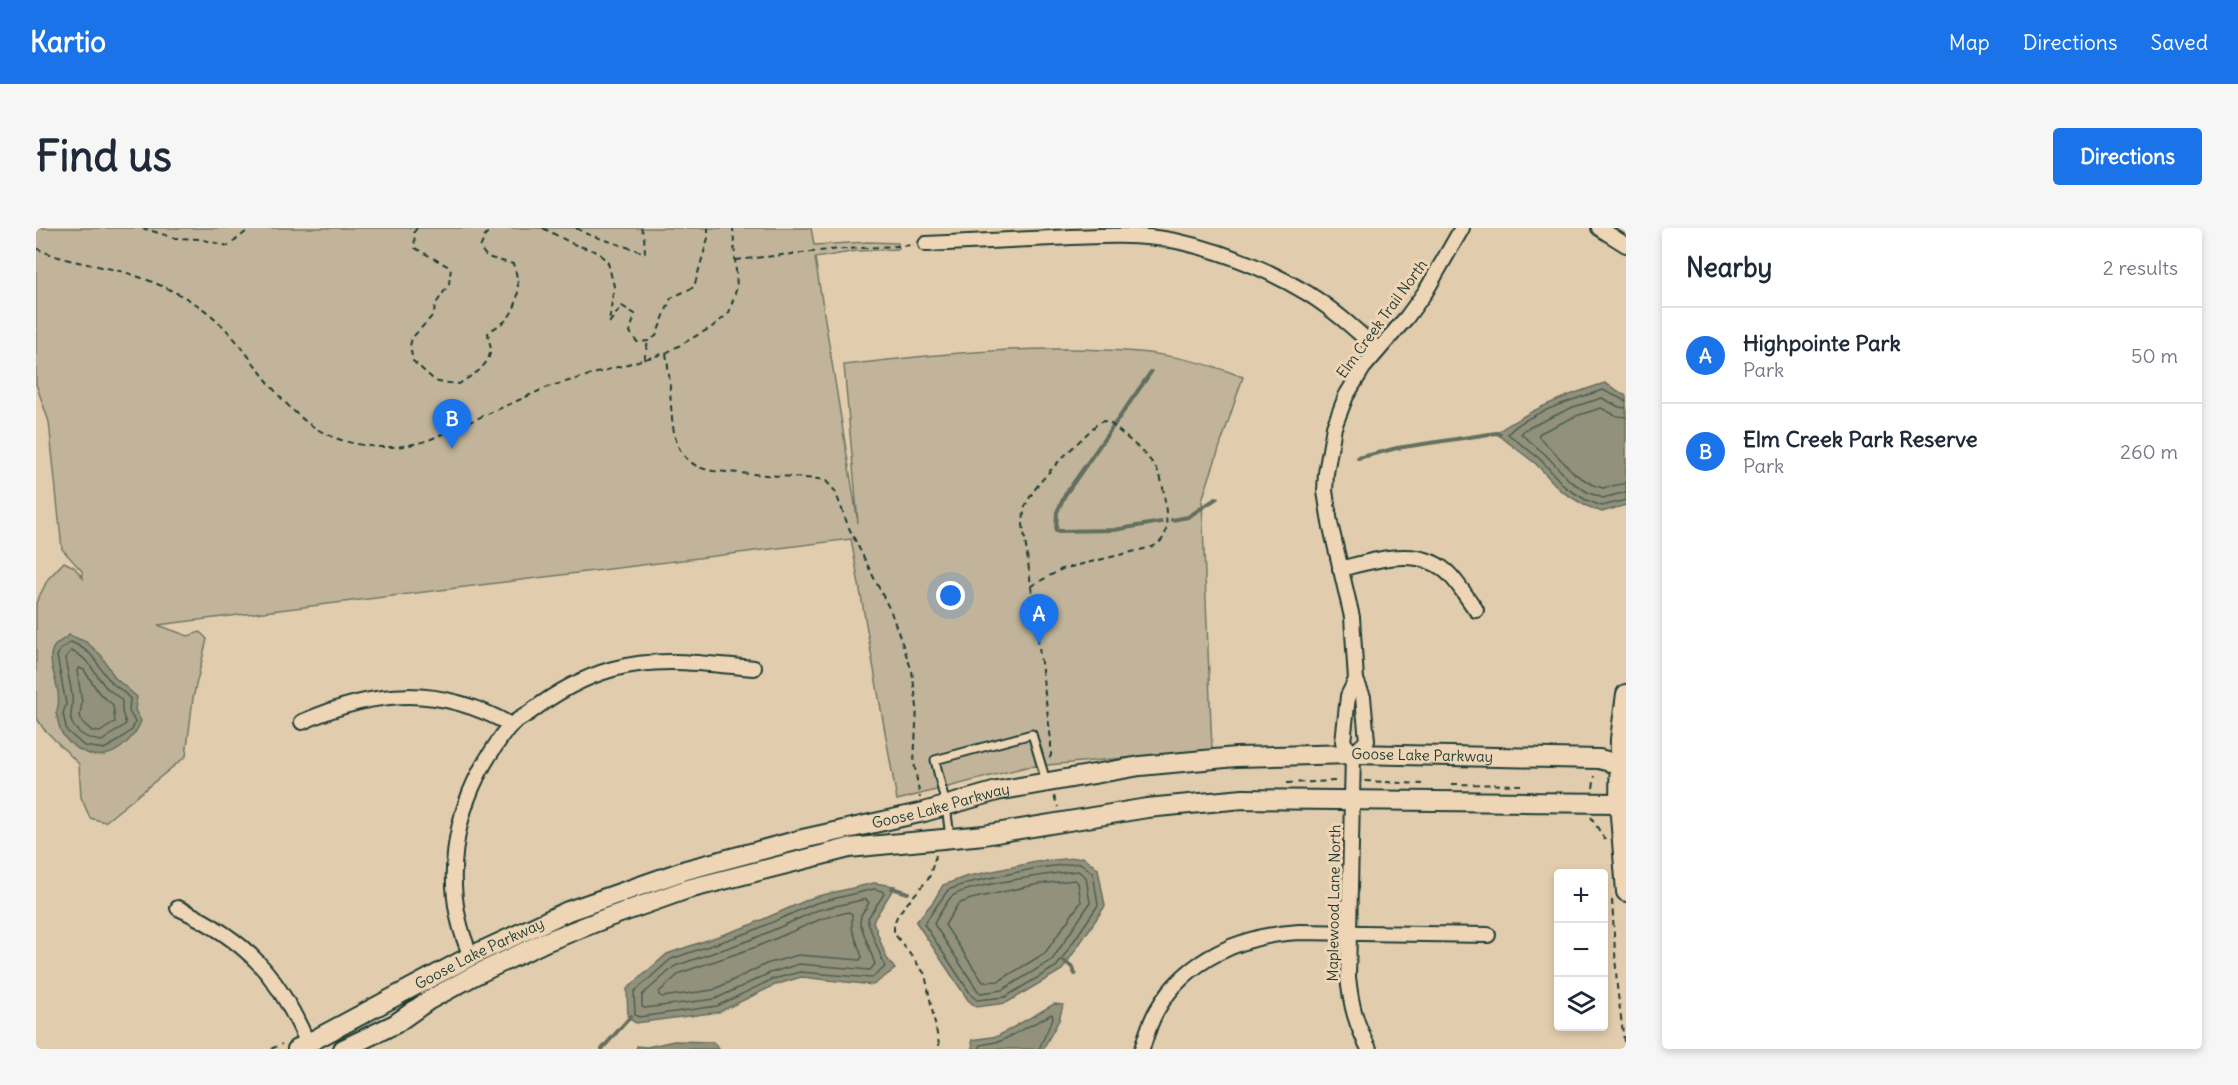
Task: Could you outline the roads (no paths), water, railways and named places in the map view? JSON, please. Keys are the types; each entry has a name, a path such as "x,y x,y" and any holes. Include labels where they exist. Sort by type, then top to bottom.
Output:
{"street":[{"name":"Elm Creek Trail North","path":"1356,680 1348,696 1343,742 1353,754 1367,741 1364,697 1356,680 1352,617 1325,491 1334,427 1346,396 1364,368 1426,291 1462,228"},
{"path":"1599,228 1626,245"},
{"path":"926,244 1095,236 1140,237 1174,241 1228,255 1270,273 1308,294 1344,320 1378,350"},
{"path":"1340,569 1394,557 1410,556 1426,559 1450,575 1476,610"},
{"path":"471,956 462,932 456,901 454,866 458,831 467,797 483,764 511,725 553,695 583,678 615,668 649,663 684,662 754,668"},
{"path":"1619,895 1626,694"},
{"path":"302,722 332,709 362,700 393,696 425,696 486,711 511,725"},
{"name":"Goose Lake Parkway","path":"302,1047 471,956 568,911 686,870 807,838 946,806 997,791 1140,766 1236,757 1353,754 1599,759 1623,764"},
{"name":"Maplewood Lane North","path":"1353,754 1348,977 1351,1004 1358,1028 1369,1049"},
{"name":"Goose Lake Parkway","path":"343,1049 395,1024 429,1000 475,975 545,942 688,889 849,848 984,835 1147,808 1243,799 1622,801"},
{"path":"178,908 209,923 237,942 263,966 282,993 302,1047"},
{"path":"1142,1049 1157,1010 1171,990 1214,954 1238,942 1273,933 1488,935"}],"lane":[{"path":"950,838 946,806 935,760 1032,734 1046,782"}],"water":[{"path":"1605,383 1626,396 1626,505 1602,512 1584,505 1561,491 1536,464 1496,433 1548,404"},
{"path":"69,635 86,642 101,655 115,678 137,697 135,710 141,721 139,726 127,743 110,754 93,755 81,751 66,739 60,730 56,713 58,696 51,653 55,645"},
{"path":"1083,857 1098,869 1105,906 1062,970 1006,1003 976,1007 968,1000 916,922 933,902 943,885 965,877 1036,862"},
{"path":"874,883 895,886 873,921 886,957 895,969 873,985 801,977 775,985 719,1012 636,1023 628,1018 627,989 667,954 748,926 814,897"},
{"path":"1054,1004 1063,1005 1059,1020 1043,1049 973,1049 972,1040 998,1036"},
{"path":"674,1041 713,1042 719,1049 636,1049 637,1046 647,1047"}],"waterway":[{"path":"1151,372 1065,495 1057,512 1056,531 1114,530 1161,522"},
{"path":"1358,458 1397,448 1500,434"},
{"path":"1172,520 1188,517 1217,498"},
{"path":"892,888 908,893"},
{"path":"1064,961 1072,967 1075,974"},
{"path":"602,1049 631,1016"}],"place":[{"name":"Elm Creek Park Reserve","path":"452,449"},
{"name":"Highpointe Park","path":"1039,644"}]}
